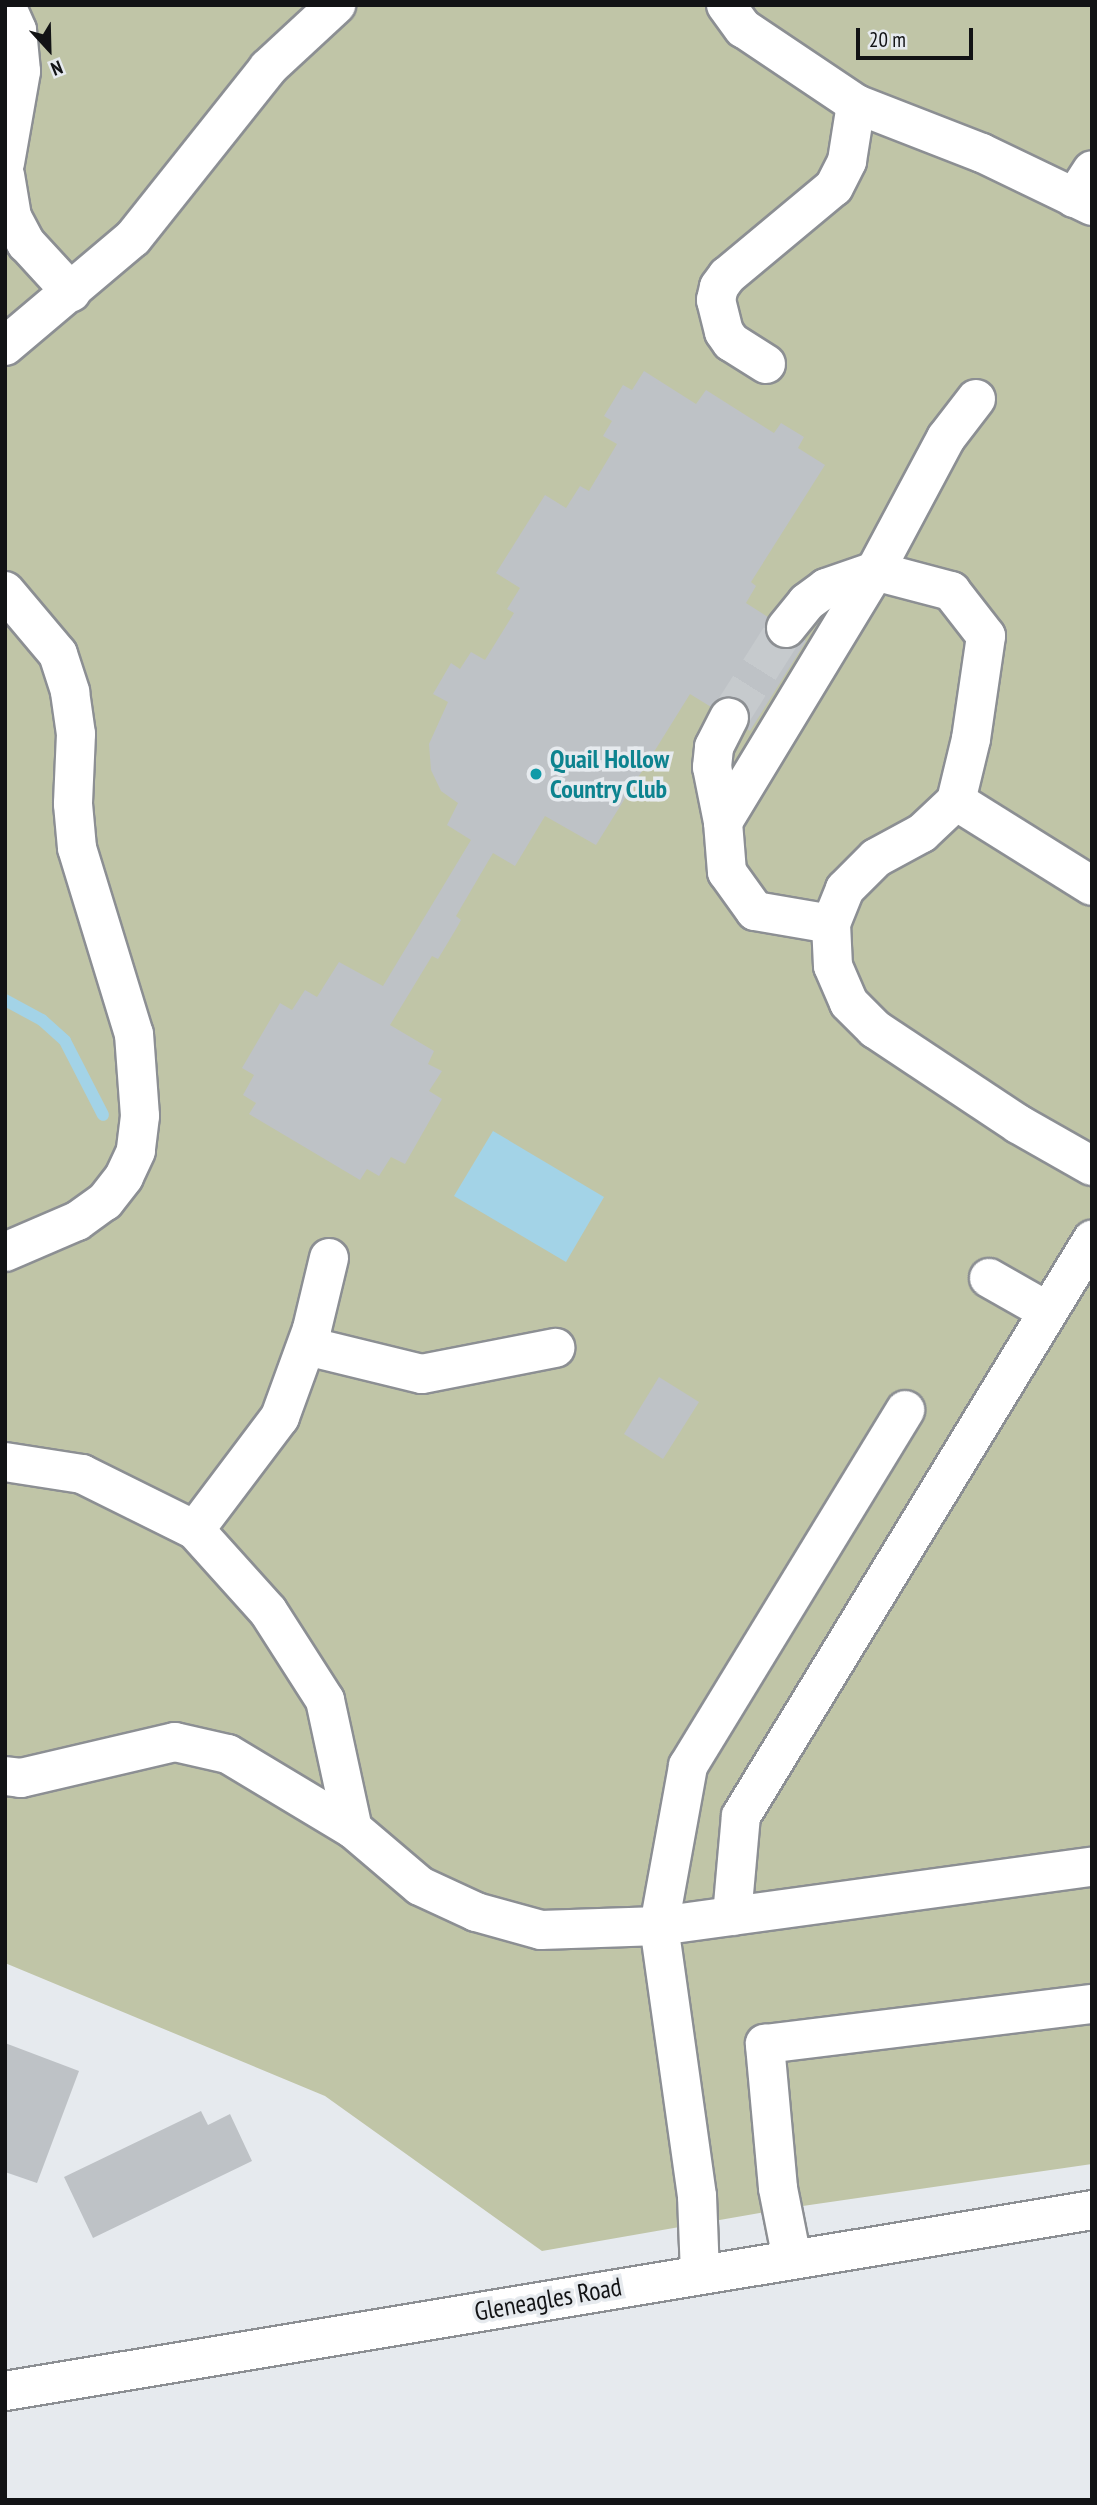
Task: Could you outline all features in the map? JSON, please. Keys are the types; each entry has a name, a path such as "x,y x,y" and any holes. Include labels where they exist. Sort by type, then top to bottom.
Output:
{"street":[{"path":"5,163 22,71 17,30 6,5"},
{"path":"5,346 133,238 268,68 337,5"},
{"path":"726,5 743,28 856,104 1086,191"},
{"path":"766,364 731,342 724,331 716,300 719,287 834,187 847,161 856,104"},
{"path":"5,175 12,216 26,243 71,292"},
{"path":"723,822 875,571 946,438 976,399"},
{"path":"786,628 807,602 827,588 875,571 951,591 986,636 971,739 956,801 922,833 876,858 845,889 831,924 833,966 849,1003 875,1029 1018,1125 1092,1166"},
{"path":"5,591 58,654 70,692 76,734 73,804 77,848 134,1034 140,1116 136,1151 124,1177 105,1201 77,1221 5,1252"},
{"path":"729,718 714,747 712,766 723,822 727,872 755,911 831,924"},
{"path":"956,801 1092,886"},
{"path":"733,1916 741,1816 1092,1240"},
{"path":"195,1530 280,1417 307,1346 329,1258"},
{"path":"989,1278 1047,1311"},
{"path":"307,1346 422,1374 555,1348"},
{"path":"700,2274 697,2196 659,1926 688,1766 905,1409"},
{"path":"5,1462 82,1474 195,1530 268,1611 325,1700 353,1829"},
{"path":"5,1776 21,1778 175,1742 228,1754 353,1829 420,1886 477,1912 541,1930 659,1926 1092,1867"},
{"path":"792,2259 778,2188 765,2044 1092,2004"},
{"name":"Gleneagles Road","path":"5,2390 1092,2210"}],"green space":[{"path":"5,5 1092,5 1092,2164 782,2209 542,2251 325,2096 5,1963"}],"water":[{"path":"493,1131 604,1197 566,1262 454,1196"}],"building":[{"name":"Quail Hollow Country Club","path":"644,371 696,404 706,390 774,433 781,423 804,437 798,448 825,465 751,582 756,586 746,603 806,641 750,731 690,694 596,845 545,816 515,866 493,853 456,916 461,920 456,929 438,959 432,956 390,1025 434,1051 428,1064 442,1071 429,1091 442,1099 405,1164 391,1157 379,1176 367,1169 360,1180 249,1114 256,1103 243,1095 254,1075 242,1068 280,1003 292,1010 305,990 317,997 339,962 383,986 471,840 447,825 458,803 441,791 431,770 429,744 448,702 433,694 451,663 460,669 471,652 485,660 514,613 507,609 520,588 496,573 545,495 566,508 580,486 589,491 617,444 603,436 612,421 604,416 623,385 632,390"},
{"path":"659,1377 699,1402 663,1459 624,1434"},
{"path":"5,2043 79,2071 37,2183 5,2172"},
{"path":"201,2111 208,2125 230,2114 252,2161 93,2238 64,2177"}],"waterway":[{"path":"5,1000 42,1020 65,1041 103,1115"}],"tunnel":[{"path":"729,718 786,628"}],"place":[{"name":"Quail Hollow Country Club","path":"536,774"}]}
